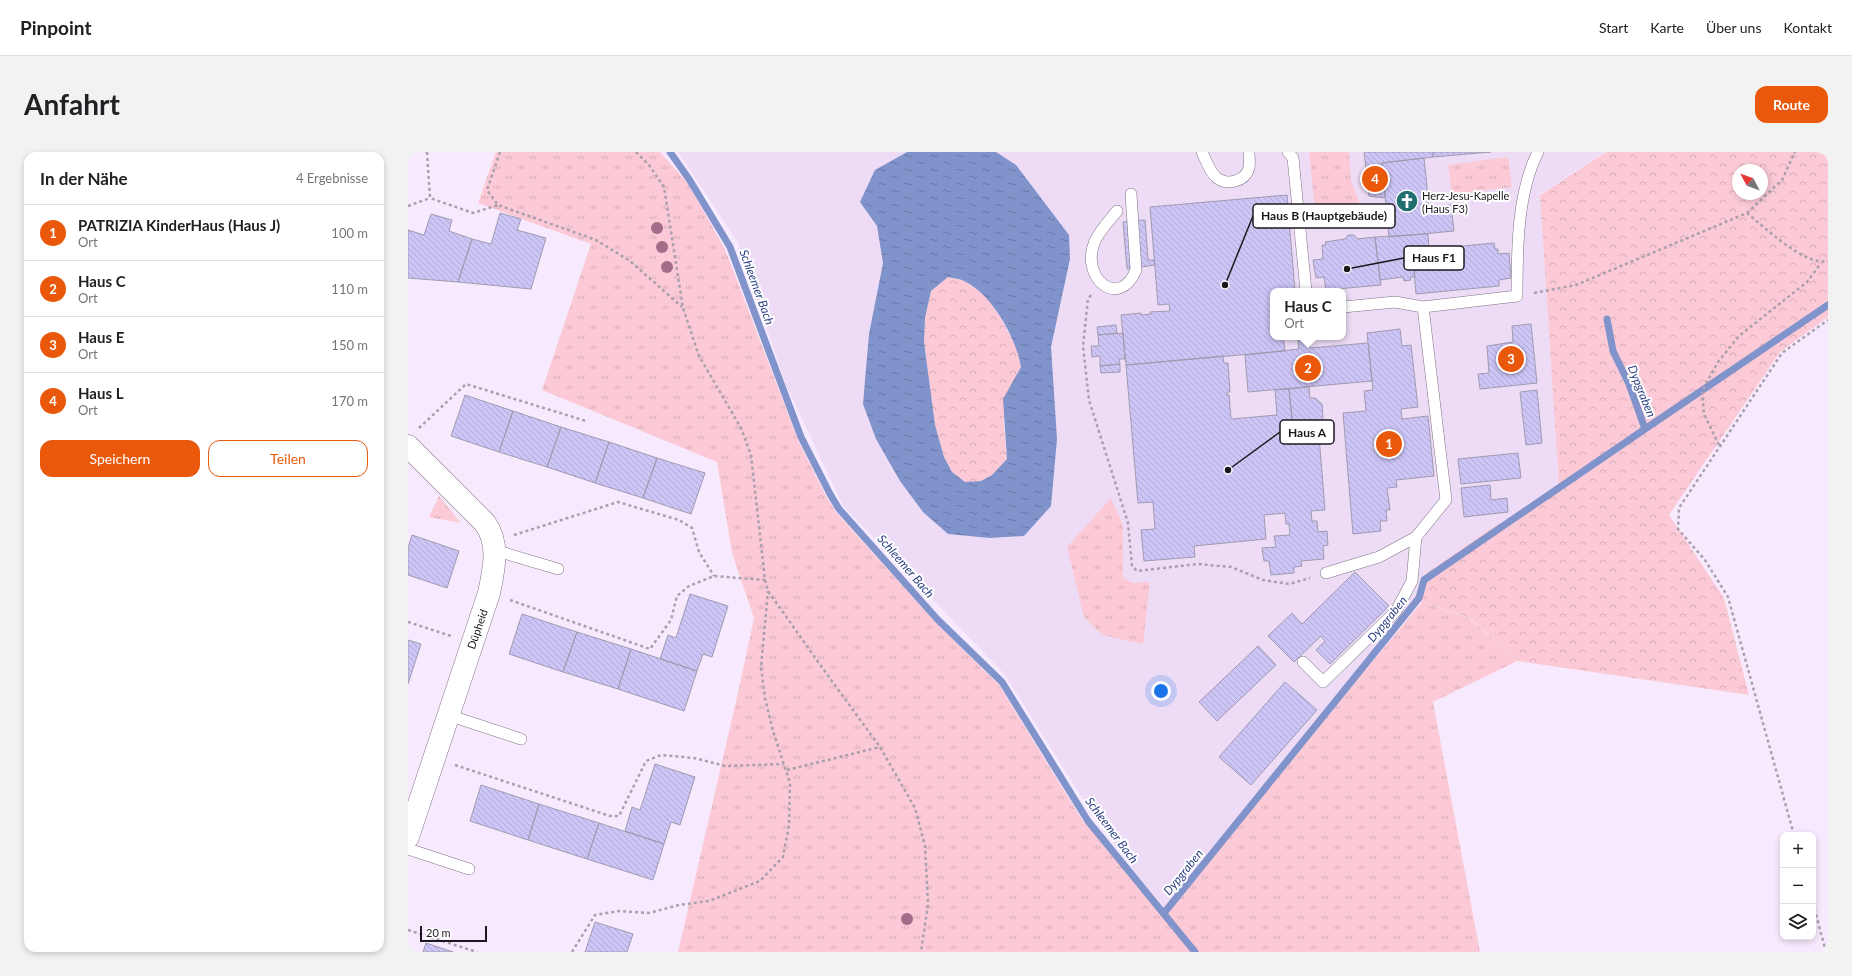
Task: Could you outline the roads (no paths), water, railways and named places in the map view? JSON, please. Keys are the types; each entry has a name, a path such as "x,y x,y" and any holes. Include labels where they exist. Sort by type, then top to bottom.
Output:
{"street":[{"name":"Düpheid","path":"408,837 489,593 495,564 491,531 411,439"}],"lane":[{"path":"1202,152 1214,176 1220,180 1230,182 1241,179 1246,174 1249,166 1249,152"},
{"path":"1288,152 1294,158 1306,288"},
{"path":"1346,308 1395,302 1423,307 1517,296 1517,244 1530,168 1538,152"},
{"path":"1117,211 1100,232 1094,244 1092,266 1095,276 1099,281 1107,287 1118,288 1128,283 1136,270 1131,194"},
{"path":"1326,573 1379,557 1416,537 1446,500 1423,307"},
{"path":"1304,662 1323,682 1396,611 1412,581 1416,537"},
{"path":"494,546 558,569"},
{"path":"448,715 521,739"},
{"path":"408,849 470,869"}],"water":[{"path":"907,152 996,152 1016,165 1069,235 1070,259 1051,347 1057,439 1051,506 1024,536 990,538 948,534 923,512 900,481 876,439 863,404 869,334 883,263 877,226 860,202 875,170","holes":["948,277 959,279 976,288 994,307 1009,331 1021,367 1003,399 1007,459 992,475 981,481 965,482 952,472 944,457 935,425 924,342 925,318 931,291"]}],"waterway":[{"name":"Schleemer Bach","path":"670,152 689,179 730,247 801,437 839,509 938,620 1002,682 1088,821 1195,952"},
{"path":"1645,429 1828,305"},
{"name":"Dypgraben","path":"1164,913 1419,598 1424,580 1645,429 1629,384 1613,351 1607,319"}],"place":[{"name":"Haus L","path":"1375,179"},
{"name":"Herz-Jesu-Kapelle (Haus F3)","path":"1407,201"},
{"name":"Haus F1","path":"1347,269"},
{"name":"Haus B (Hauptgebäude)","path":"1225,285"},
{"name":"Haus E","path":"1511,359"},
{"name":"Haus C","path":"1308,368"},
{"name":"PATRIZIA KinderHaus (Haus J)","path":"1389,444"},
{"name":"Haus A","path":"1228,470"}]}
